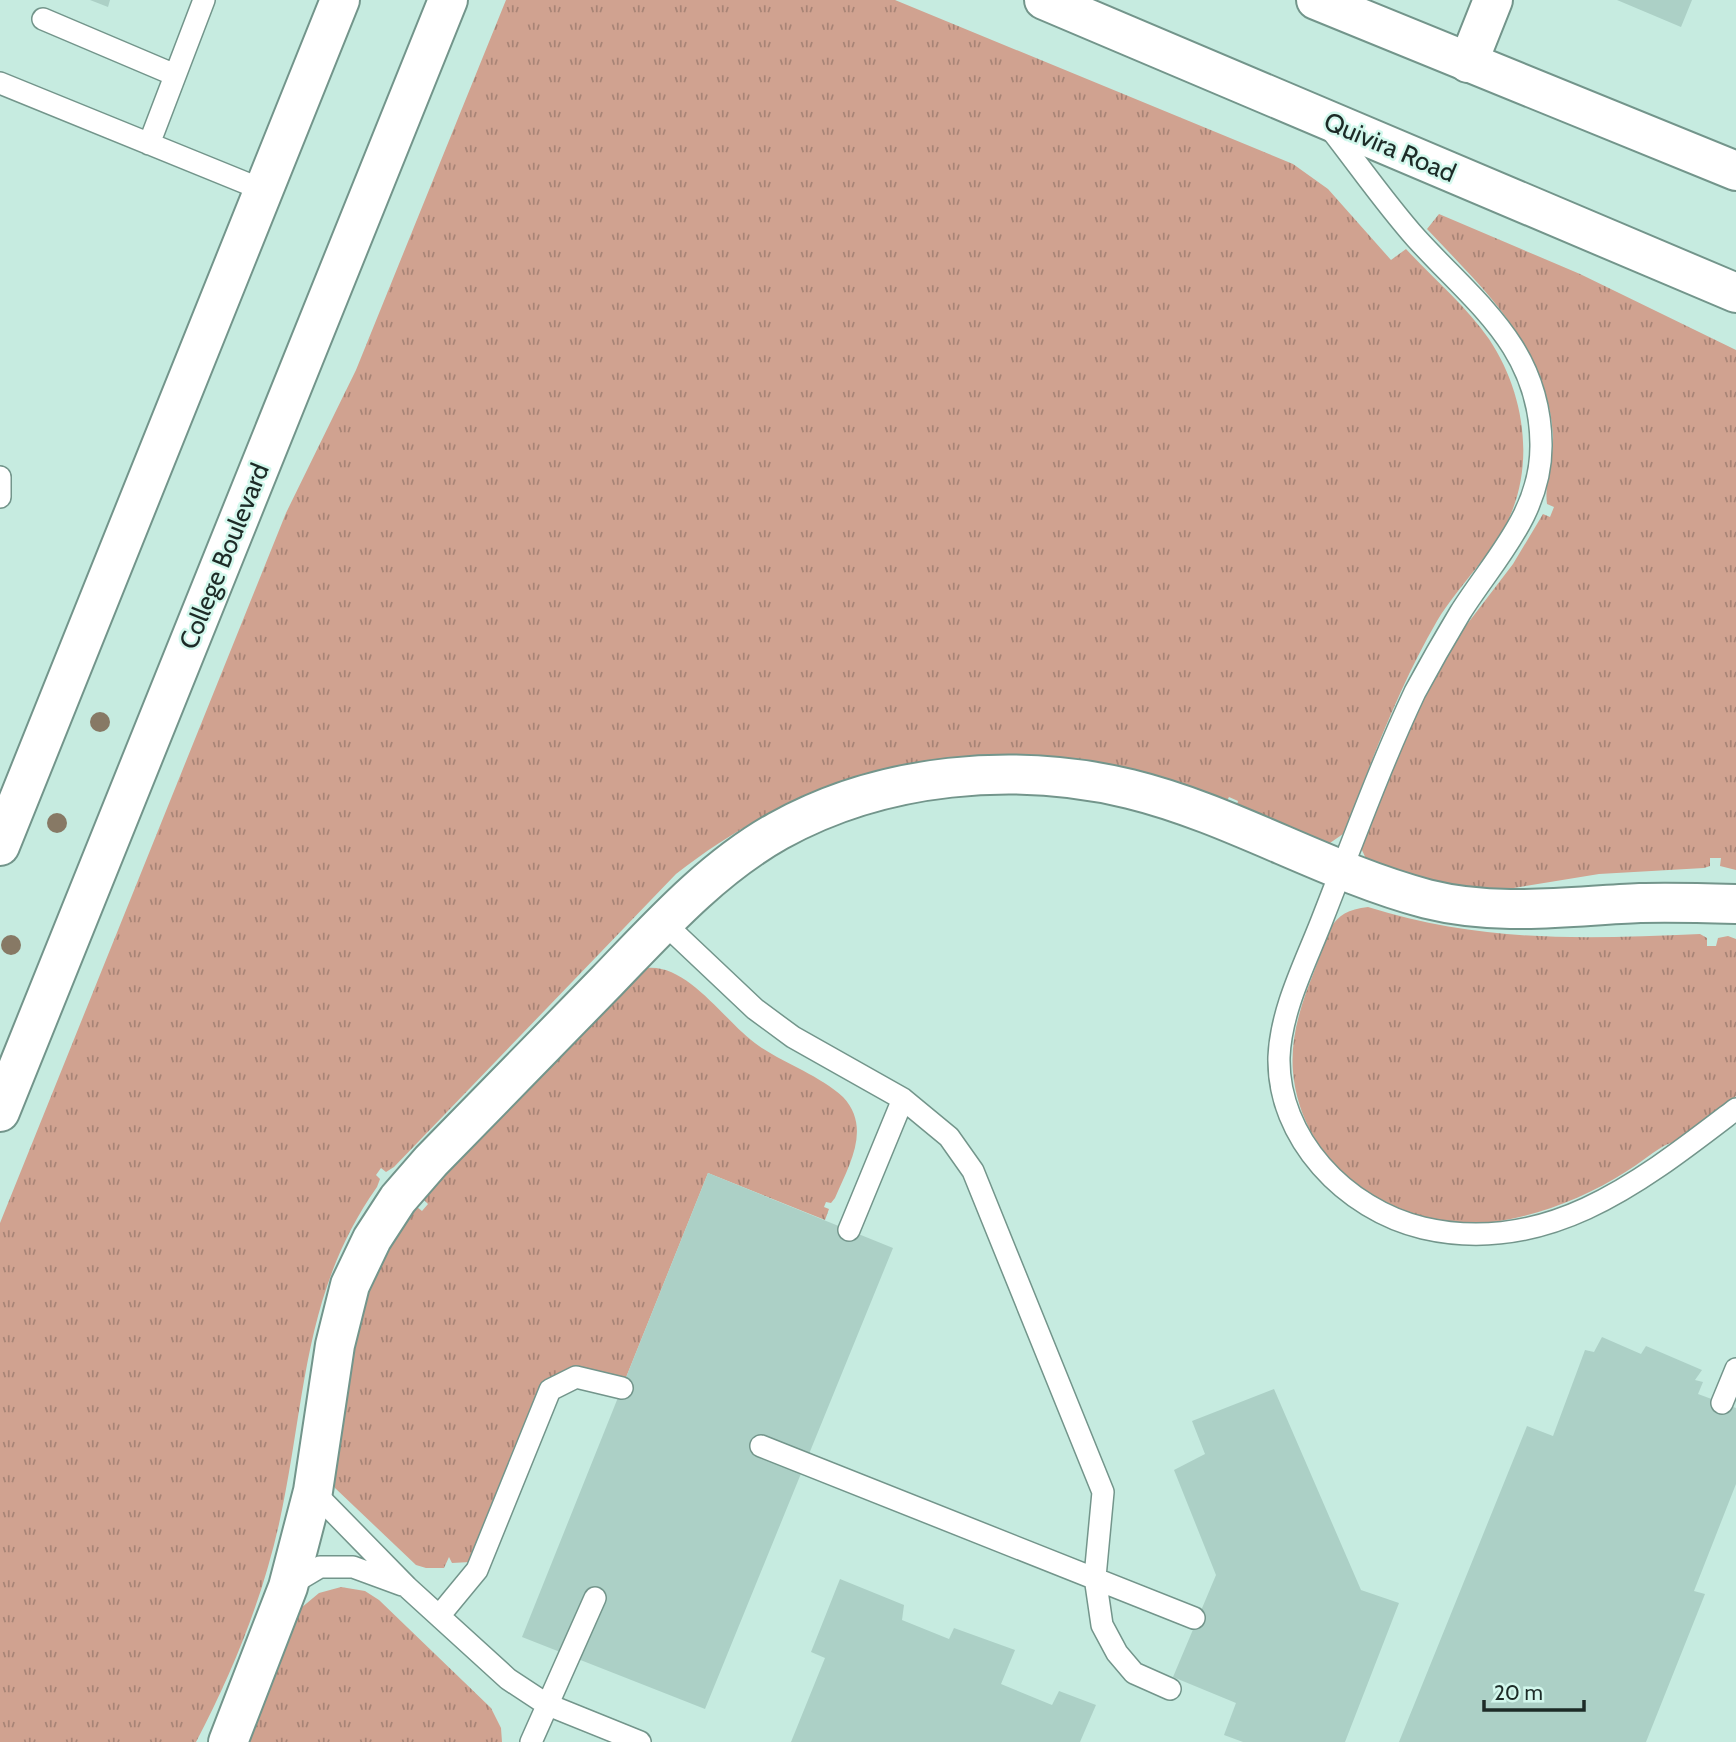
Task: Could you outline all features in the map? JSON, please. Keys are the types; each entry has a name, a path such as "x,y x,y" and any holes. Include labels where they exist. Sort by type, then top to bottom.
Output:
{"main road":[{"path":"0,846 340,0"},
{"name":"College Boulevard","path":"0,1112 448,0"},
{"name":"Quivira Road","path":"1044,0 1736,293"},
{"path":"1316,0 1736,171"},
{"path":"1468,63 1493,0"},
{"path":"230,1738 288,1587 313,1490 335,1345 350,1285 372,1239 398,1199 431,1161 664,923 726,865 778,831 841,802 902,785 972,776 1056,776 1131,789 1213,818 1342,871 1428,899 1496,911 1642,903 1736,904"}],"lane":[{"path":"149,144 204,0"},
{"path":"43,19 175,75"},
{"path":"0,83 263,190"},
{"path":"1321,117 1414,236 1503,329 1531,379 1541,444 1535,496 1505,552 1462,611 1415,692 1286,1013 1279,1057 1283,1098 1300,1140 1334,1181 1377,1209 1419,1227 1463,1235 1506,1234 1547,1225 1594,1206 1646,1178 1736,1109"},
{"path":"0,477 0,497"},
{"path":"664,923 755,1009 793,1037 903,1099 949,1137 973,1171 1103,1492 1095,1577 1102,1625 1117,1653 1134,1673 1170,1689"},
{"path":"849,1230 903,1099"},
{"path":"1722,1402 1736,1369"},
{"path":"439,1616 477,1570 550,1391 576,1377 622,1388"},
{"path":"761,1446 1194,1618"},
{"path":"313,1490 407,1587 508,1679 546,1704 640,1742"},
{"path":"288,1587 320,1567 354,1567 407,1587"},
{"path":"530,1742 595,1598"}],"green space":[{"path":"506,0 895,0 1293,164 1328,189 1391,260 1406,249 1460,304 1489,339 1510,380 1522,425 1522,471 1518,494 1503,530 1437,621 1423,646 1386,725 1343,834 1327,845 1236,808 1238,801 1229,797 1225,804 1058,758 993,756 950,758 907,765 865,775 825,789 747,826 676,874 394,1167 386,1172 381,1168 376,1175 380,1179 377,1187 352,1227 320,1308 279,1524 264,1581 234,1663 196,1742 0,1742 0,1223 286,513 356,370"},
{"path":"1439,214 1580,274 1736,350 1736,870 1720,866 1721,858 1710,858 1710,866 1704,868 1599,874 1501,890 1448,886 1367,861 1361,848 1419,702 1455,640 1513,564 1543,514 1550,517 1554,507 1547,504 1546,496 1553,435 1548,403 1539,374 1526,347 1509,322 1470,274 1427,229"},
{"path":"1368,907 1410,919 1492,933 1573,937 1700,934 1707,938 1707,946 1716,946 1718,938 1728,936 1736,939 1736,1096 1689,1135 1664,1146 1597,1188 1550,1208 1517,1218 1464,1224 1428,1219 1395,1208 1364,1191 1337,1168 1316,1140 1301,1108 1293,1072 1293,1045 1298,1019 1327,935 1337,919 1355,909"},
{"path":"646,968 662,969 692,984 759,1046 823,1082 843,1097 852,1109 856,1121 857,1134 851,1160 835,1198 831,1203 826,1202 824,1207 829,1209 825,1220 708,1173 625,1380 598,1374 555,1386 470,1562 452,1563 449,1557 444,1568 416,1565 335,1488 332,1467 349,1366 368,1292 381,1258 397,1230 417,1207 422,1211 428,1204 423,1199 426,1192 638,971"},
{"path":"341,1587 365,1591 379,1600 491,1708 501,1728 502,1742 248,1742 301,1608 319,1593"}],"building":[{"path":"90,0 110,0 108,7"},
{"path":"1617,0 1692,0 1681,27"},
{"path":"708,1173 893,1248 705,1709 522,1637"},
{"path":"1602,1337 1641,1354 1646,1346 1702,1370 1695,1380 1703,1382 1698,1394 1736,1408 1736,1484 1694,1591 1705,1594 1646,1742 1399,1742 1527,1426 1553,1436 1585,1350 1594,1352"},
{"path":"1274,1389 1361,1590 1399,1603 1345,1742 1243,1742 1224,1735 1236,1703 1173,1677 1216,1575 1174,1470 1205,1454 1192,1421"},
{"path":"840,1579 904,1605 902,1620 949,1639 954,1628 1015,1650 1001,1684 1052,1705 1059,1691 1096,1705 1080,1742 791,1742 825,1658 811,1652"}]}
